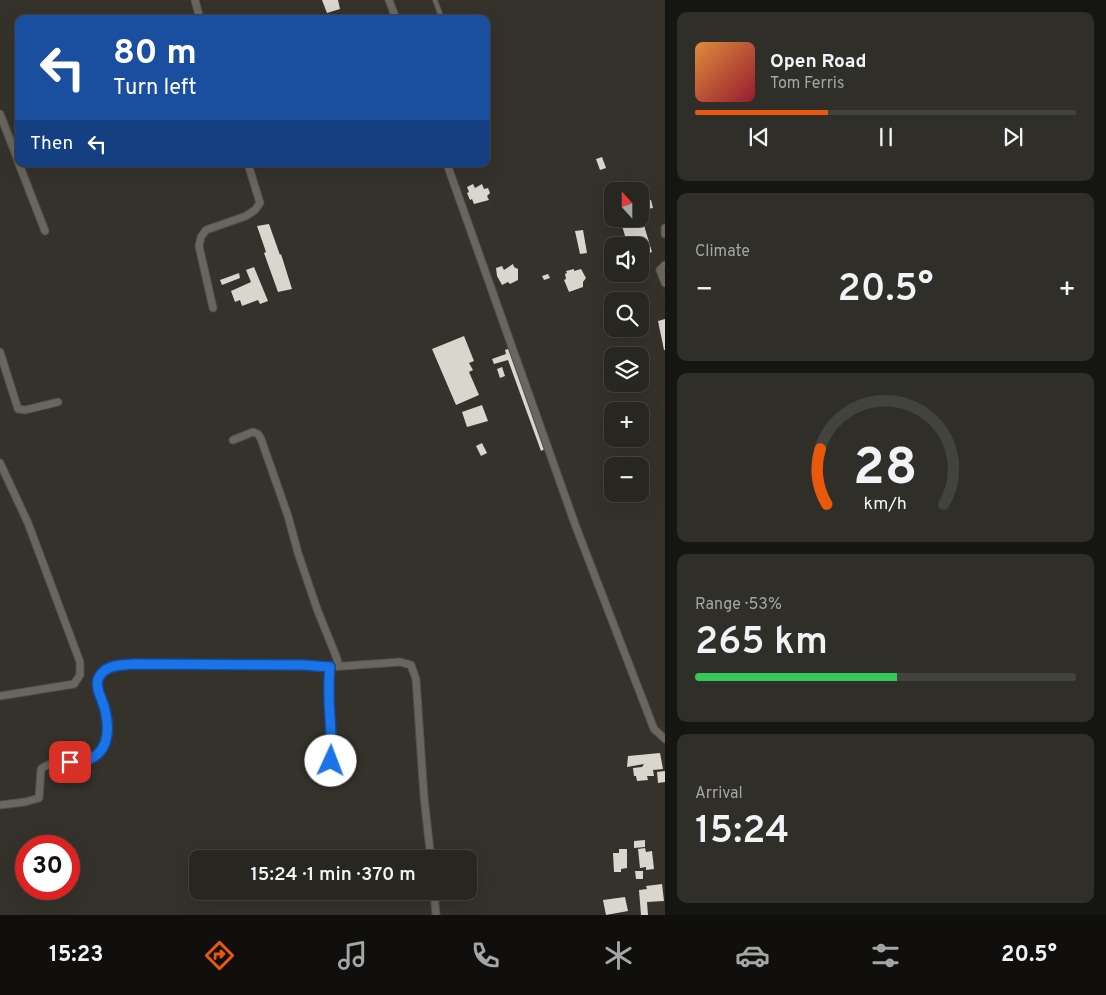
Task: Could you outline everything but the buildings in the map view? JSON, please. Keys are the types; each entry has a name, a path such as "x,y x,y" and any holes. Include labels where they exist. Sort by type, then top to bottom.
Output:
{"street":[{"path":"195,0 199,15"},
{"path":"389,0 395,15"},
{"path":"0,114 15,153"},
{"path":"20,167 45,231"},
{"path":"213,308 199,246 201,237 206,230 246,216 255,210 260,203 249,167"},
{"path":"448,167 576,527 654,729 665,739"},
{"path":"665,228 665,234"},
{"path":"665,265 660,270 665,283"},
{"path":"0,352 18,409 25,410 58,402"},
{"path":"233,440 254,432 258,434 261,440 288,516 317,609 339,666"},
{"path":"0,463 28,523 80,662 80,675 74,684 0,696"},
{"path":"0,806 38,798 41,769 48,764 87,761 96,756 103,747 108,730 105,708 97,689 97,682 99,676 108,669 134,664 303,665 330,667 400,662 411,665 414,671 430,850"},
{"path":"330,667 331,761"},
{"path":"435,900 436,915"}],"lane":[{"path":"435,0 441,15"}],"route":[{"path":"70,762 87,761 96,756 108,736 105,708 97,689 99,676 104,671 113,667 134,664 303,665 330,667 331,761"}]}
